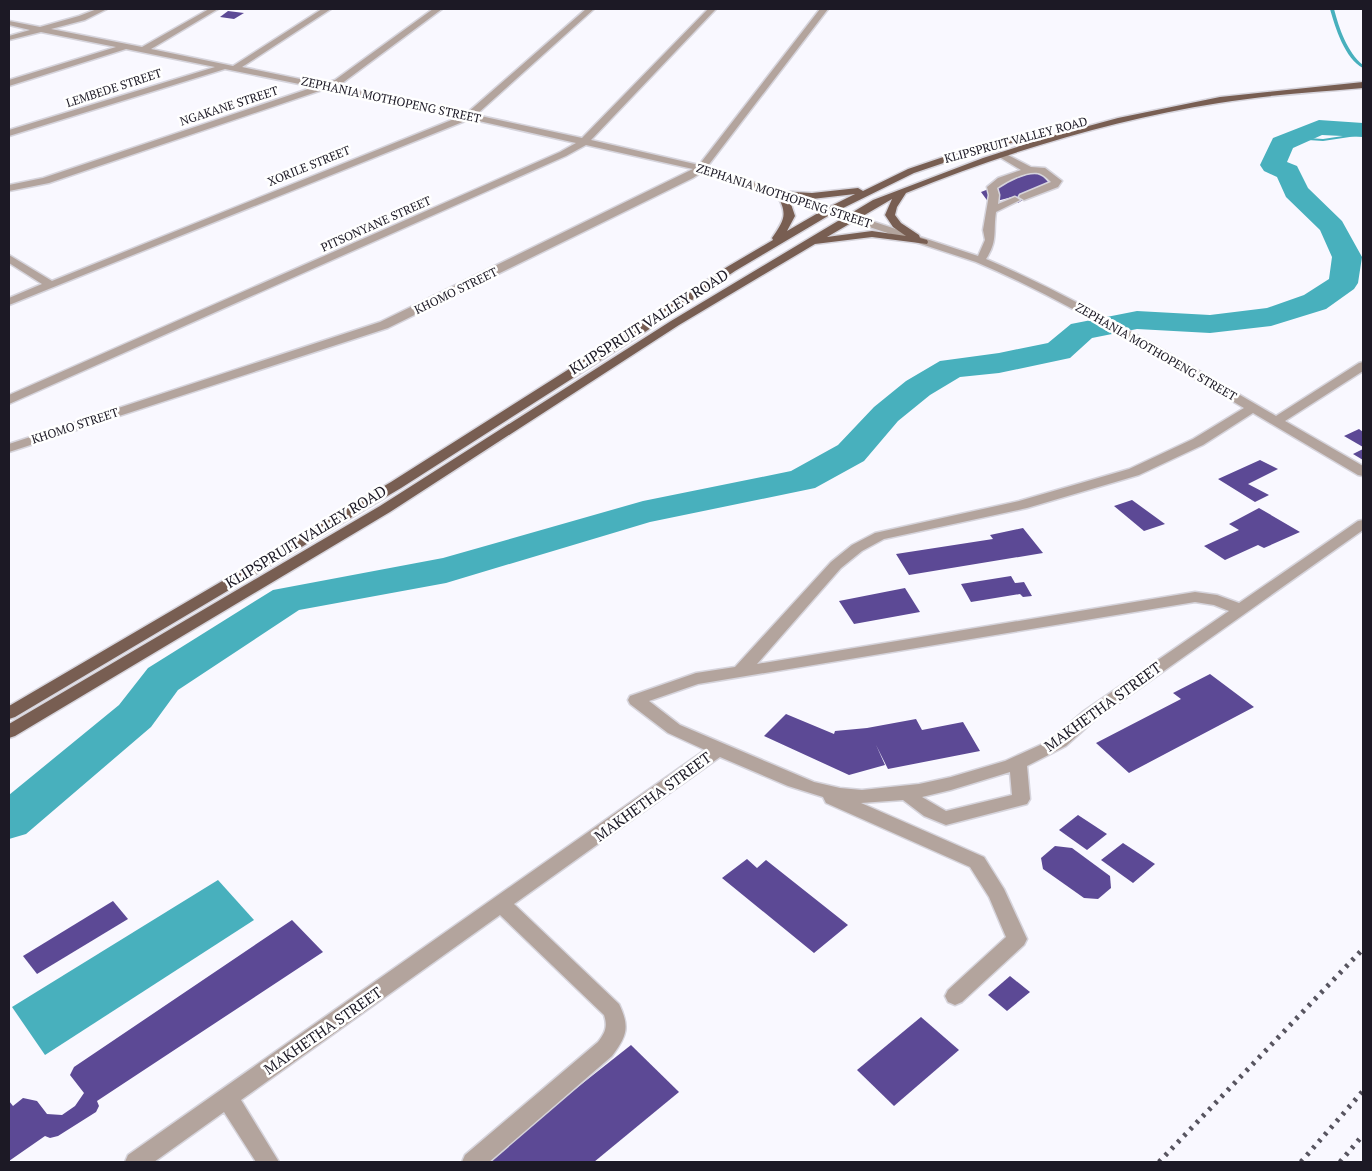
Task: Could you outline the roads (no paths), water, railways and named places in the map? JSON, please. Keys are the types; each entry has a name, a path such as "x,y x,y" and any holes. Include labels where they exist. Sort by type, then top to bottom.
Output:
{"main road":[{"name":"KLIPSPRUIT VALLEY ROAD","path":"9,712 396,485 773,243 872,188 912,171 964,153 1104,116 1233,93 1363,80"},
{"name":"KLIPSPRUIT VALLEY ROAD","path":"9,732 385,509 676,323 850,218 902,191 1001,155 1089,127 1186,106 1253,96 1363,85"},
{"path":"773,243 789,222 791,215 790,208 783,194 826,195 872,188"},
{"path":"902,191 892,207 890,215 897,225 921,241"},
{"path":"810,243 872,234 921,241"}],"street":[{"path":"9,38 82,18 103,9"},
{"path":"142,50 214,9"},
{"path":"235,68 327,9"},
{"name":"NGAKANE STREET","path":"9,188 45,181 338,82 438,9"},
{"name":"XORILE STREET","path":"9,302 469,116 590,9"},
{"name":"PITSONYANE STREET","path":"9,400 563,154 584,142 712,9"},
{"name":"KHOMO STREET","path":"9,448 384,325 439,300 701,168 824,9"},
{"name":"ZEPHANIA MOTHOPENG STREET","path":"9,23 469,116 701,168 783,194 829,211 980,260 1020,277 1085,310 1363,472"},
{"path":"9,83 127,47"},
{"name":"LEMBEDE STREET","path":"9,133 225,66"},
{"path":"1001,155 1029,170"},
{"path":"980,260 988,248 990,240 988,230 990,211 994,195 992,187 1002,180 1029,170 1042,170 1057,181 1054,185 990,211"},
{"path":"9,258 51,285"},
{"path":"1276,421 1363,366"},
{"path":"740,672 836,565 857,548 880,536 1022,505 1134,472 1198,442 1253,408"},
{"name":"MAKHETHA STREET","path":"136,1162 502,905 719,749 801,784 842,796 880,796 907,792 977,776 1018,763 1056,745 1090,715 1363,524"},
{"path":"719,749 674,730 636,700 696,679 1195,597 1217,600 1241,610"},
{"path":"907,792 915,801 946,818 1020,799 1018,763"},
{"path":"801,784 977,862 997,894 1017,938 955,996"},
{"path":"473,1162 605,1049 616,1034 618,1023 612,1010 502,905"},
{"path":"228,1099 268,1162"}],"water":[{"path":"218,880 254,920 45,1055 12,1007"}],"waterway":[{"path":"1332,9 1348,49 1363,67"},
{"path":"9,821 135,716 163,679 287,599 446,570 643,512 802,480 851,453 886,414 918,388 952,368 999,363 1059,351 1082,331 1137,320 1210,324 1271,317 1315,302 1343,283 1347,257 1332,227 1296,191 1288,172 1273,165 1282,143 1319,127 1363,130"},
{"path":"1293,138 1323,140 1363,134"}],"railway":[{"path":"1159,1162 1363,949"},
{"path":"1301,1162 1363,1091"},
{"path":"1340,1162 1363,1135"}]}
